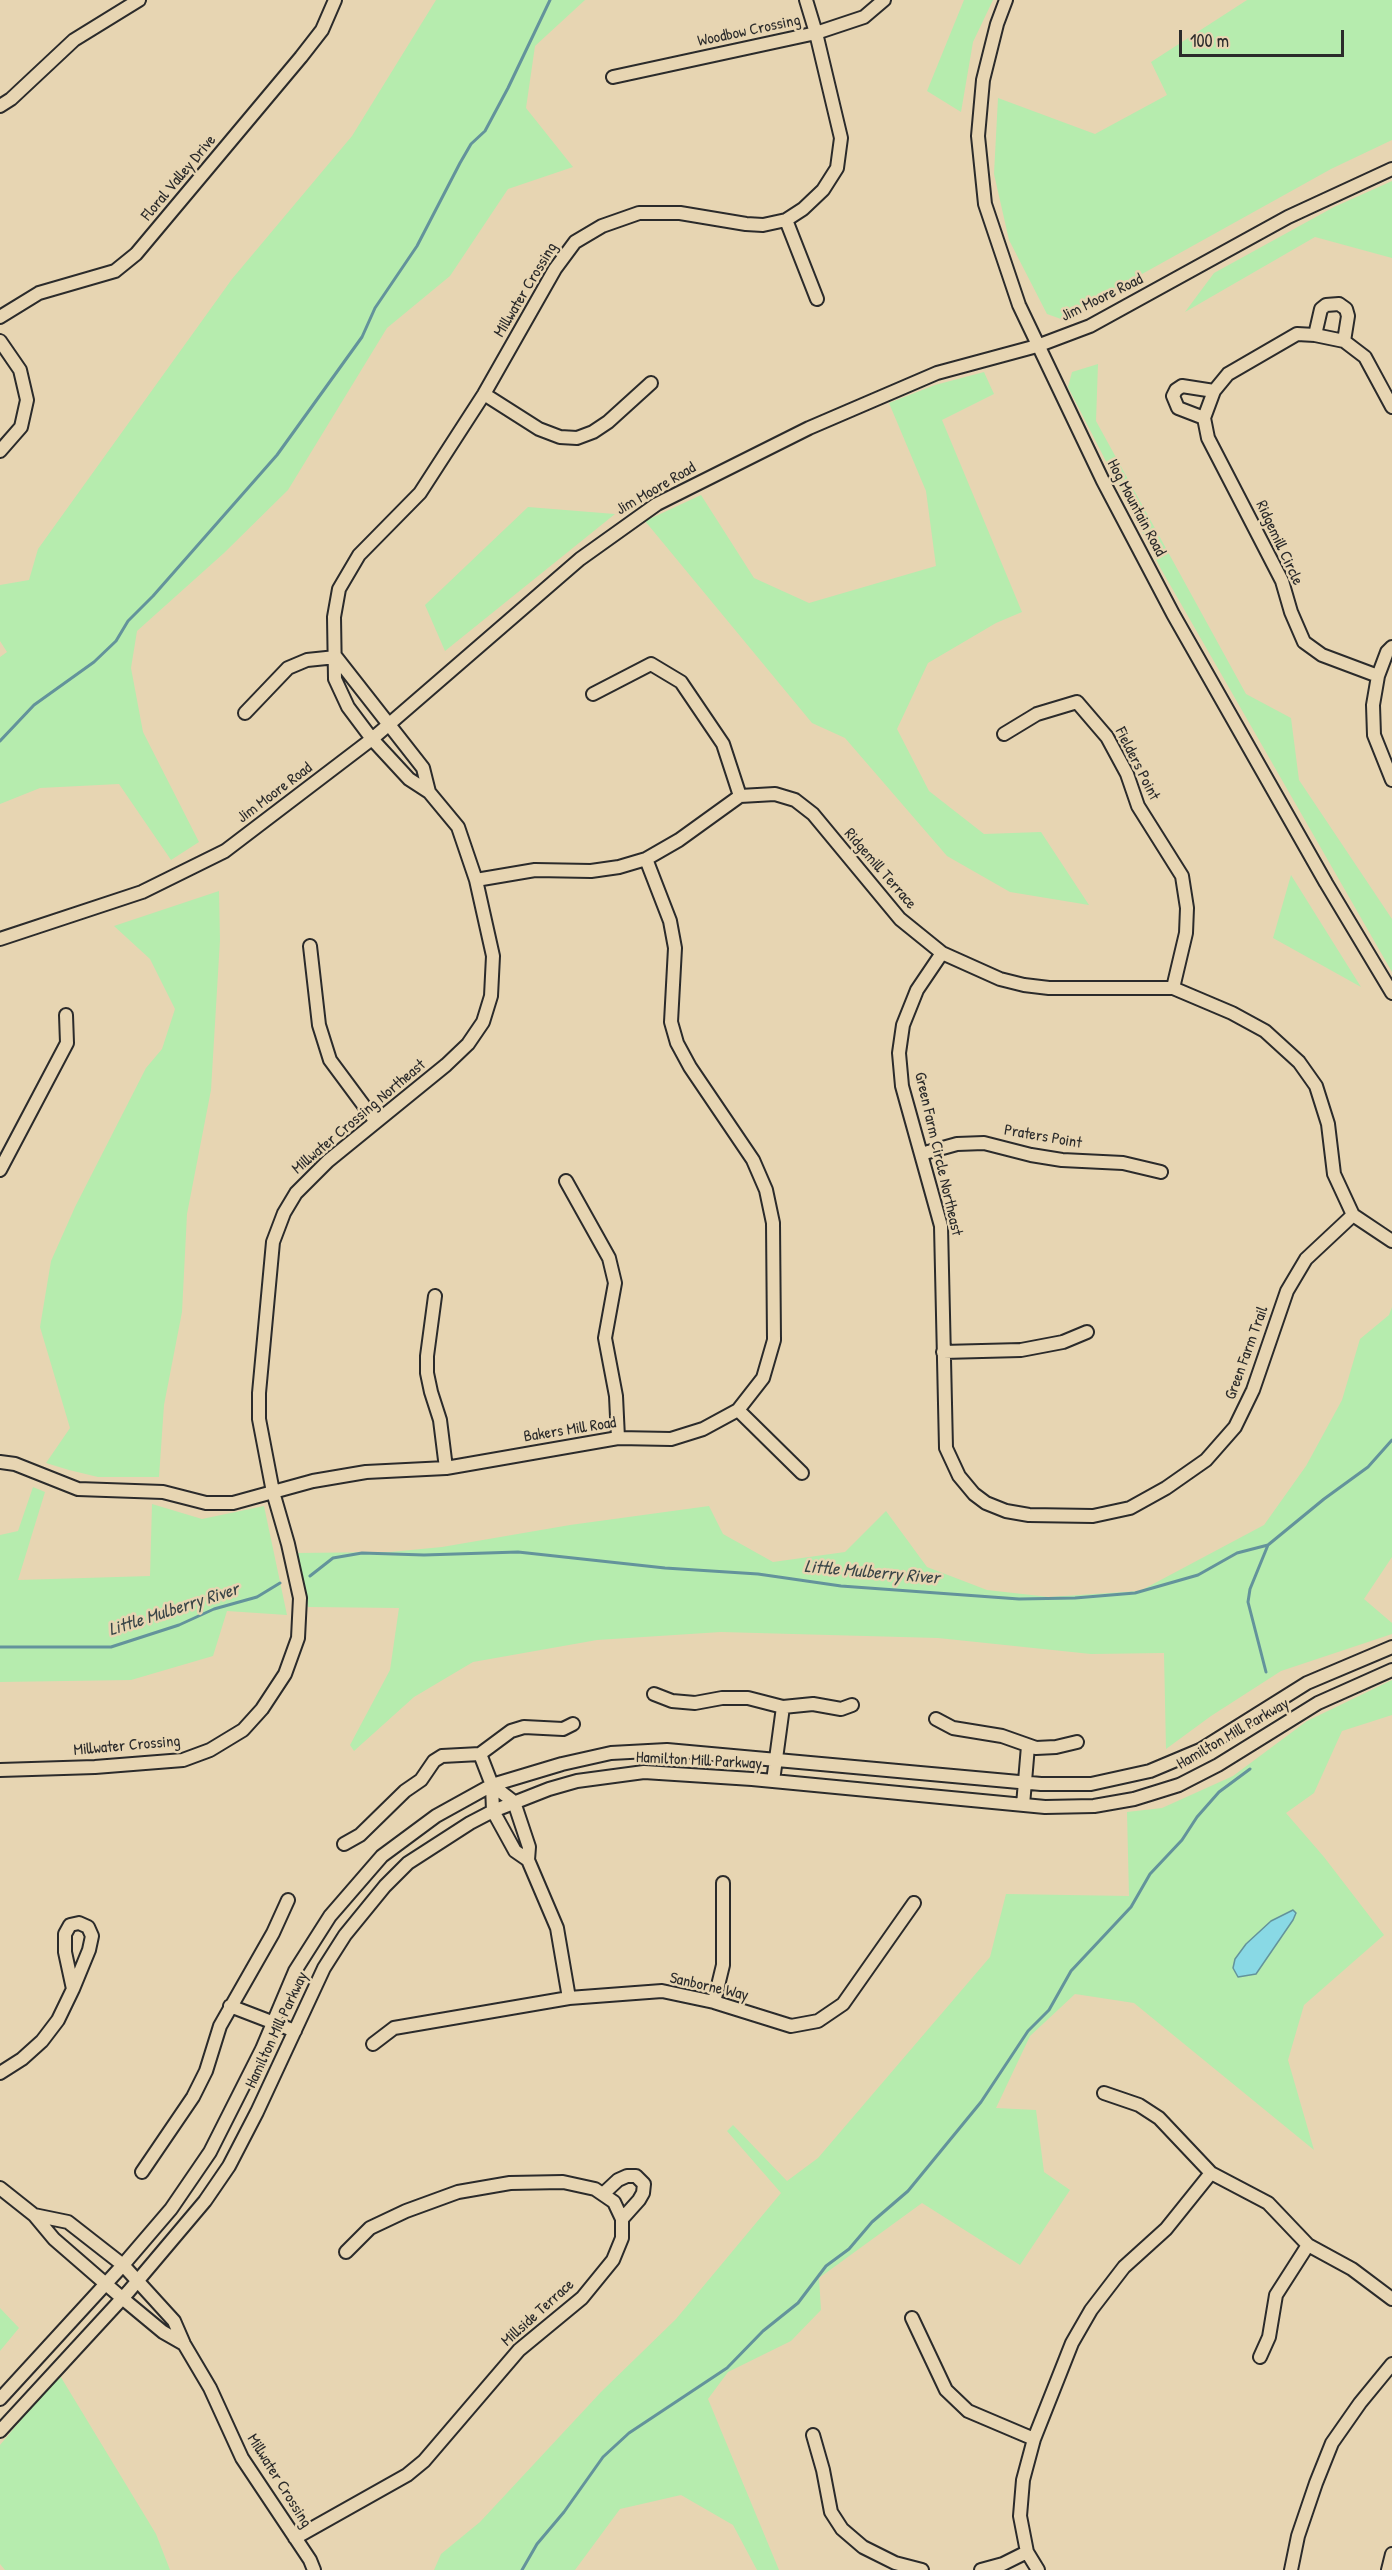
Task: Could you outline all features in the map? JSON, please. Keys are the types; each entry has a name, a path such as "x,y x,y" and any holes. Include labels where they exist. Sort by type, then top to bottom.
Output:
{"street":[{"path":"0,106 11,99 74,40 139,0"},
{"name":"Floral Valley Drive","path":"0,317 39,293 114,271 136,254 301,57 322,30 335,0"},
{"name":"Millwater Crossing","path":"372,739 348,707 335,680 334,617 339,589 359,555 420,493 484,394 555,269 575,242 602,226 639,213 680,213 763,225 786,220 803,209 823,190 837,168 841,138 806,0"},
{"name":"Woodbow Crossing","path":"613,77 816,33 864,17 884,0"},
{"name":"Hog Mountain Road","path":"1006,0 997,24 983,80 978,136 985,204 1019,305 1103,482 1173,614 1326,883 1392,993"},
{"name":"Jim Moore Road","path":"0,939 142,892 225,851 372,739 580,559 657,504 809,428 937,373 1037,346 1090,326 1288,217 1392,169"},
{"path":"786,220 817,299"},
{"path":"1315,335 1321,309 1326,304 1339,304 1346,309 1348,316 1344,341"},
{"path":"1214,391 1182,386 1173,396 1178,408 1204,418 1214,391 1228,374 1298,334 1315,335 1344,341 1365,357 1392,407"},
{"path":"0,341 20,370 27,399 21,427 0,452"},
{"path":"484,394 539,429 561,437 577,438 593,432 608,422 651,383"},
{"name":"Ridgemill Circle","path":"1204,418 1208,438 1282,581 1291,612 1304,642 1322,655 1378,676"},
{"path":"1392,647 1387,652 1378,676 1373,705 1374,735 1392,780"},
{"path":"244,713 288,668 307,660 336,657 389,723"},
{"path":"476,880 534,870 591,871 646,860 679,840 740,796 723,744 681,682 651,664 592,694"},
{"name":"Fielders Point","path":"1004,734 1037,714 1077,702 1107,737 1127,774 1138,806 1182,876 1187,908 1186,933 1173,988"},
{"name":"Millwater Crossing Northeast","path":"389,723 423,768 429,792"},
{"name":"Millwater Crossing Northeast","path":"273,1492 259,1419 259,1393 273,1242 284,1213 296,1193 328,1161 446,1065 468,1044 483,1022 491,996 493,956 476,880 458,827 429,792 409,779 372,739"},
{"name":"Ridgemill Terrace","path":"740,796 775,794 795,800 813,814 900,919 942,953 1000,979 1049,988 1173,988 1232,1013 1265,1031 1299,1062 1316,1086 1328,1124 1334,1174 1353,1215"},
{"name":"Bakers Mill Road","path":"0,1462 15,1464 78,1489 163,1492 206,1503 233,1503 313,1481 366,1472 446,1468 618,1438 671,1439 703,1429 738,1410 763,1378 774,1340 773,1223 766,1190 753,1160 690,1067 677,1043 671,1022 675,948 670,921 646,860"},
{"path":"310,946 319,1025 330,1060 376,1122"},
{"name":"Green Farm Circle Northeast","path":"942,953 917,990 903,1025 899,1053 902,1086 941,1226 946,1448 959,1476 974,1494 986,1503"},
{"path":"0,1170 67,1043 66,1015"},
{"name":"Praters Point","path":"921,1154 957,1144 984,1143 1031,1155 1062,1160 1123,1163 1161,1172"},
{"path":"566,1181 609,1258 615,1283 605,1338 616,1396 618,1438"},
{"path":"1353,1215 1392,1241"},
{"name":"Green Farm Trail","path":"986,1503 1006,1511 1029,1515 1093,1516 1130,1508 1166,1488 1206,1460 1235,1427 1253,1390 1287,1291 1301,1267 1323,1242 1353,1215"},
{"path":"435,1296 427,1373 440,1420 446,1468"},
{"path":"943,1352 1021,1350 1063,1342 1087,1332"},
{"path":"738,1410 802,1473"},
{"name":"Millwater Crossing","path":"0,1770 95,1767 183,1760 210,1750 243,1730 262,1709 285,1674 298,1638 300,1598 273,1492"},
{"name":"Hamilton Mill Parkway","path":"0,2398 123,2265 171,2209 210,2152 296,1971 330,1916 382,1856 436,1816 492,1785 562,1764 611,1753 667,1750 1025,1782 1090,1784 1150,1771 1200,1750 1307,1683 1392,1647"},
{"name":"Hamilton Mill Parkway","path":"0,2431 122,2298 205,2201 229,2166 257,2112 324,1968 339,1943 385,1886 408,1863 470,1823 514,1802 577,1781 644,1772 773,1781 1045,1808 1094,1806 1134,1799 1179,1785 1218,1765 1317,1703 1392,1670"},
{"path":"654,1694 672,1701 695,1703 722,1698 748,1698 783,1707 813,1704 841,1709 852,1705"},
{"path":"773,1781 783,1707"},
{"path":"936,1719 953,1728 1002,1736 1036,1748 1056,1747 1077,1742"},
{"path":"344,1844 360,1835 405,1791 422,1780 434,1761 442,1756 480,1754 512,1731 524,1727 563,1729 573,1724"},
{"path":"1023,1805 1028,1746"},
{"path":"480,1754 492,1785 493,1811 515,1851 528,1860"},
{"path":"492,1785 514,1802 529,1847 528,1860 557,1928 569,1998"},
{"path":"714,2002 723,1965 723,1883"},
{"path":"142,2172 194,2097 206,2071 220,2026 273,1933 288,1900"},
{"name":"Sanborne Way","path":"373,2044 394,2028 569,1998 662,1991 714,2002 790,2026 818,2021 843,2004 914,1903"},
{"path":"0,2073 22,2060 42,2041 58,2019 73,1989 89,1950 92,1936 88,1927 79,1923 70,1925 65,1934 65,1952 73,1989"},
{"path":"230,2006 295,2031"},
{"path":"1104,2093 1139,2105 1159,2118 1211,2173 1268,2203 1308,2245 1352,2270 1392,2299"},
{"path":"1038,2570 1027,2552 1020,2517 1023,2480 1034,2439 1072,2343 1091,2310 1124,2267 1166,2229 1211,2173"},
{"path":"346,2252 370,2228 406,2211 458,2193 510,2183 563,2182 595,2189 603,2194 614,2202 622,2219 639,2200 644,2184 636,2176 627,2176 618,2180 603,2194"},
{"name":"Millwater Crossing","path":"0,2188 34,2215 54,2239 107,2282 122,2298 163,2332 184,2344"},
{"name":"Millwater Crossing","path":"34,2215 68,2222 123,2265 174,2321 184,2344 210,2388 242,2458 314,2570"},
{"name":"Millside Terrace","path":"295,2538 407,2475 424,2461 519,2350 582,2298 613,2260 622,2238 622,2219"},
{"path":"1260,2357 1269,2337 1276,2295 1308,2245"},
{"path":"912,2318 946,2390 968,2411 1034,2439"},
{"path":"1291,2570 1298,2536 1332,2443 1360,2403 1392,2364"},
{"path":"813,2435 831,2512 842,2529 863,2547 896,2563 922,2570"},
{"path":"981,2570 1003,2564 1027,2552"},
{"path":"1388,2570 1392,2554"}],"green space":[{"path":"436,0 585,0 535,46 526,108 573,167 508,189 450,276 387,328 288,490 224,553 137,631 131,668 143,732 199,842 171,860 119,784 40,788 0,804 0,657 7,652 0,641 0,585 29,580 38,549 232,279 352,136"},
{"path":"964,0 993,0 973,42 961,112 927,91"},
{"path":"1247,0 1392,0 1392,140 1331,169 1061,319 1047,314 1009,240 994,174 998,98 1095,134 1167,95 1151,62"},
{"path":"1392,181 1392,258 1315,237 1185,312 1214,273 1334,207"},
{"path":"1098,364 1096,421 1246,694 1291,718 1299,780 1392,919 1392,972 1161,569 1068,387 1072,372"},
{"path":"984,372 994,394 942,420 1022,612 996,623 928,663 897,729 929,791 984,834 1041,832 1089,905 1010,892 947,856 845,738 812,723 645,521 701,495 754,578 809,603 936,566 926,491 889,403 935,385"},
{"path":"528,507 615,514 445,651 425,605"},
{"path":"1291,875 1361,987 1273,938"},
{"path":"219,891 220,940 211,1090 187,1214 182,1312 164,1405 159,1477 98,1477 46,1463 70,1428 40,1327 51,1261 75,1207 146,1068 162,1049 175,1009 150,959 114,926"},
{"path":"1392,1307 1392,1557 1364,1599 1392,1623 1392,1634 1281,1671 1211,1716 1166,1749 1164,1653 1091,1654 938,1638 721,1632 597,1640 473,1662 414,1697 354,1751 350,1745 390,1670 399,1608 308,1607 297,1553 390,1552 442,1547 570,1525 709,1506 723,1534 773,1562 845,1552 886,1511 927,1567 987,1590 1049,1597 1140,1591 1264,1525 1306,1466 1342,1400 1360,1339 1389,1315"},
{"path":"33,1487 45,1492 18,1580 150,1576 152,1504 202,1519 264,1506 287,1615 227,1611 213,1656 131,1680 0,1682 0,1535 18,1531"},
{"path":"1392,1680 1392,1715 1342,1731 1314,1793 1286,1813 1324,1857 1384,1935 1304,2005 1288,2060 1314,2150 1134,2003 1075,1994 1030,2036 996,2108 1036,2110 1044,2172 1070,2190 1020,2265 922,2203 819,2278 821,2310 791,2341 728,2372 708,2399 779,2570 757,2570 733,2525 681,2495 620,2509 575,2570 434,2570 441,2554 480,2522 601,2392 676,2319 781,2193 727,2131 733,2125 787,2181 818,2158 990,1957 1006,1894 1129,1896 1127,1812 1162,1808 1233,1776 1307,1721","holes":["1290,1911 1293,1920 1256,1974"]},
{"path":"0,2308 19,2328 0,2351"},
{"path":"59,2374 156,2534 170,2570 5,2570 0,2564 0,2445"}],"water":[{"path":"1293,1910 1296,1913 1293,1920 1256,1974 1238,1977 1233,1968 1235,1959 1246,1944 1271,1921"}],"waterway":[{"path":"0,741 34,705 94,662 116,641 128,621 153,596 277,455 362,337 375,308 417,246 471,144 485,131 550,0"},
{"name":"Little Mulberry River","path":"310,1576 333,1558 362,1553 424,1555 518,1552 665,1568 758,1574 841,1586 1019,1599 1075,1598 1135,1593 1198,1575 1237,1553 1268,1545 1324,1499 1368,1467 1392,1440"},
{"path":"1266,1672 1248,1602 1250,1589 1268,1545"},
{"name":"Little Mulberry River","path":"0,1647 111,1647 179,1625 214,1609 257,1597 280,1583"},
{"path":"522,2570 537,2544 564,2512 603,2457 629,2433 727,2368 763,2331 798,2303 826,2266 849,2249 872,2222 908,2191 981,2102 1028,2031 1049,2010 1071,1971 1131,1907 1150,1874 1182,1840 1197,1817 1219,1792 1250,1769"}]}
